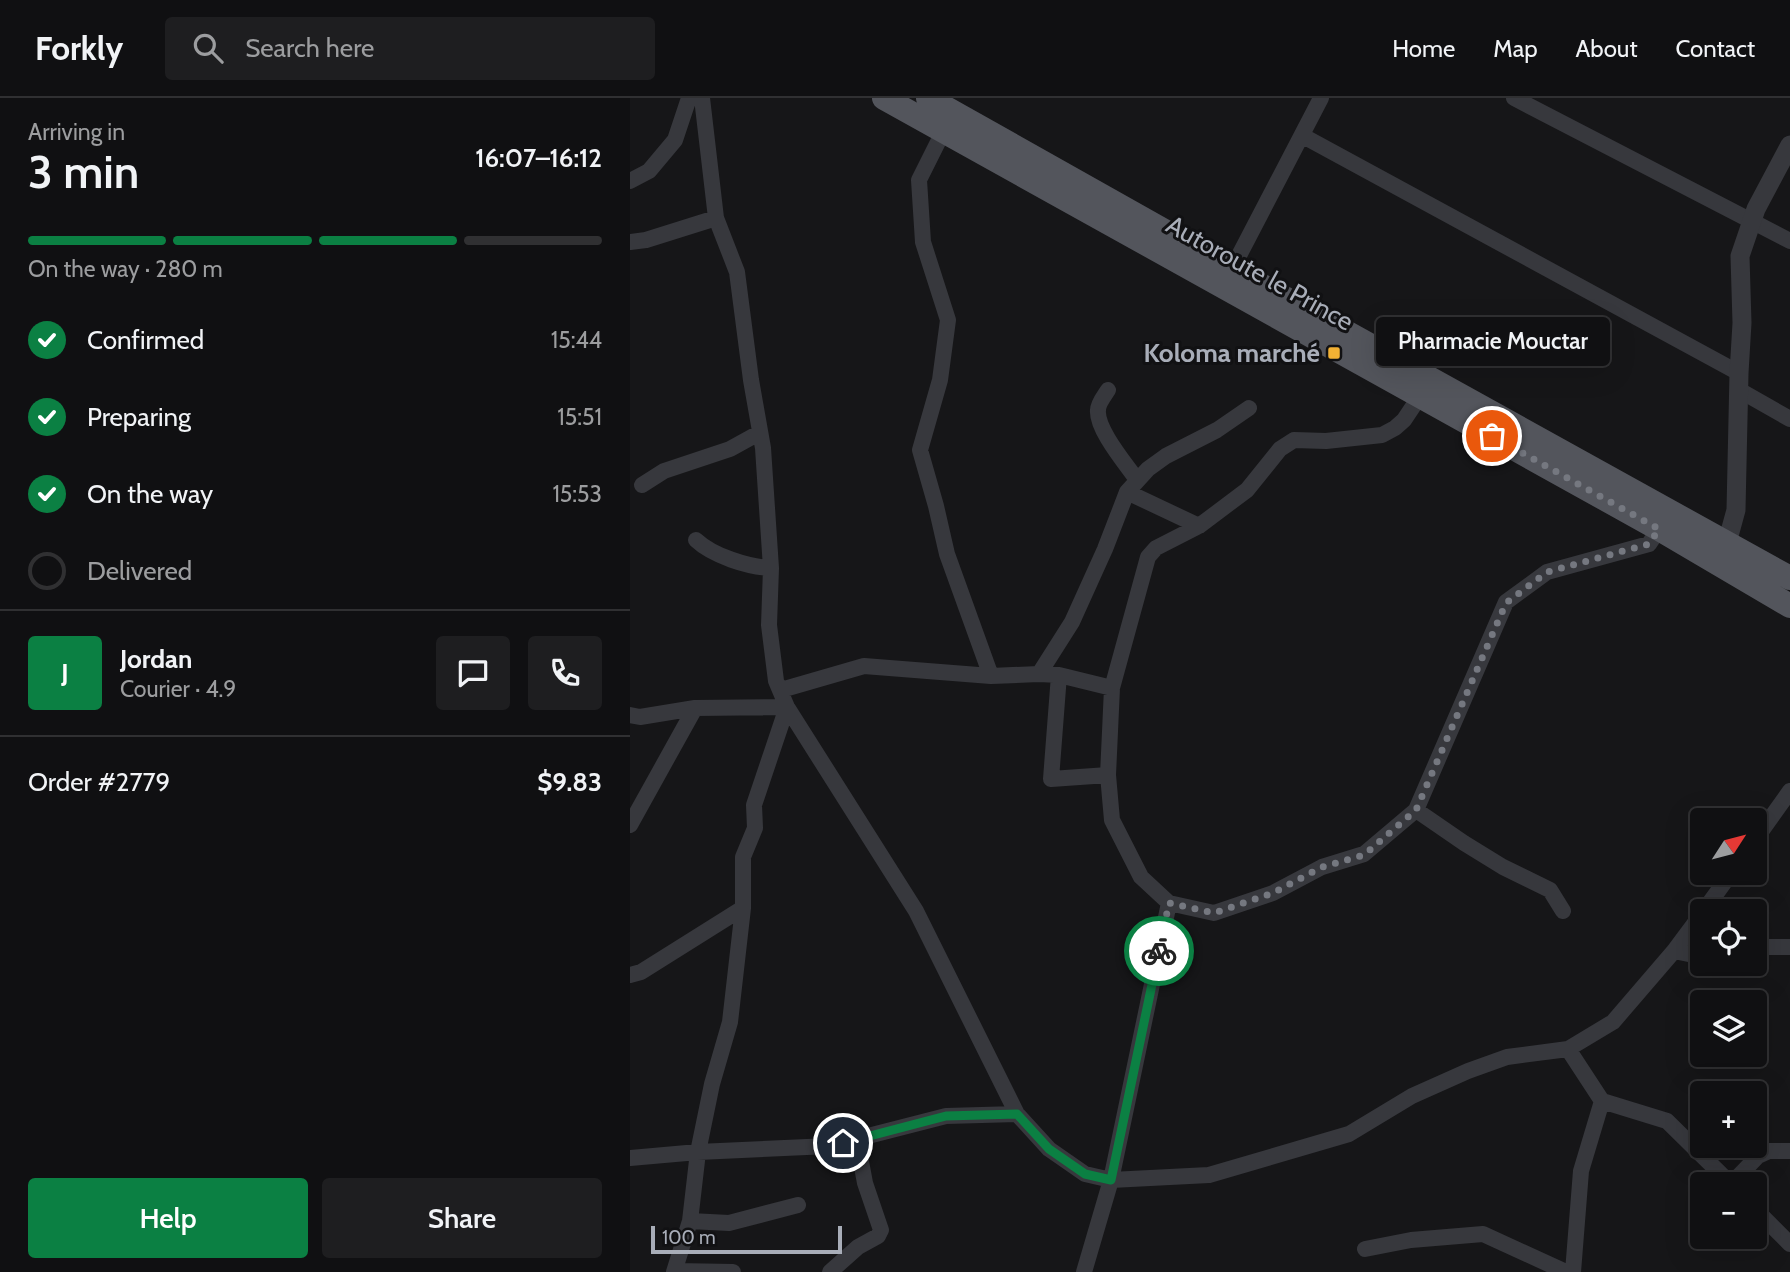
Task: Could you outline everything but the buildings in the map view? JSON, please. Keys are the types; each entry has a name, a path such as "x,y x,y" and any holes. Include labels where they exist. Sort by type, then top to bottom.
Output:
{"main road":[{"name":"Autoroute le Prince","path":"884,98 1659,529 1790,606"},
{"name":"Autoroute le Prince","path":"928,98 1232,270 1790,578"}],"street":[{"path":"630,181 649,171 675,140 689,98"},
{"path":"702,98 716,218 737,272 763,448 772,568 769,625 776,681 787,707 916,911 1017,1114 1049,1149 1085,1174 1111,1180 1209,1175 1349,1134 1412,1096 1468,1071 1507,1057 1568,1049 1613,1022 1690,929"},
{"path":"1232,270 1321,98"},
{"path":"1514,98 1790,242"},
{"path":"943,132 919,180 923,242 948,320 940,380 920,450 947,554 990,676"},
{"path":"1303,136 1739,382 1790,419"},
{"path":"1727,543 1736,510 1742,323 1740,256 1756,209 1790,145"},
{"path":"630,242 646,240 716,218"},
{"path":"1108,390 1098,408 1099,421 1132,486 1199,526"},
{"path":"1420,396 1404,420 1382,435 1326,441 1294,440 1279,449 1247,490 1199,526 1156,548 1148,557 1112,688 1108,775 1112,820 1141,877 1169,903 1214,913 1273,893 1322,867 1364,855 1416,810 1506,603 1547,572 1649,544 1659,529"},
{"path":"1039,674 1072,622 1132,486 1167,456 1217,430 1249,408"},
{"path":"642,485 664,471 730,449 759,433"},
{"path":"696,540 724,557 762,568 772,568"},
{"path":"781,690 864,666 990,676 1059,675 1112,688"},
{"path":"1059,675 1051,779 1108,775"},
{"path":"630,715 640,717 695,708 787,707"},
{"path":"733,1272 675,1271 690,1221 698,1152 712,1084 730,1022 743,908 743,857 755,828 754,805 787,707"},
{"path":"630,825 695,708"},
{"path":"1768,822 1790,791"},
{"path":"1416,810 1503,867 1550,890 1563,911"},
{"path":"1084,1272 1111,1180 1169,903"},
{"path":"630,975 641,972 743,908"},
{"path":"1767,947 1790,947"},
{"path":"1674,951 1690,954"},
{"path":"1568,1049 1602,1101 1667,1121 1719,1172"},
{"path":"1573,1272 1581,1171 1602,1101"},
{"path":"630,1158 829,1146 946,1116 1017,1114"},
{"path":"830,1272 858,1247 878,1237 881,1230 865,1183 857,1140"},
{"path":"1743,1172 1758,1156 1769,1151 1790,1151"},
{"path":"690,1221 729,1223 798,1205"},
{"path":"1767,1221 1790,1244"},
{"path":"1365,1249 1411,1240 1483,1234 1566,1272"}],"way so far":[{"path":"1159,951 1169,903 1214,913 1273,893 1322,867 1364,855 1416,810 1506,603 1547,572 1649,544 1659,529 1492,436"}],"place":[{"name":"Koloma marché","path":"1334,353"},
{"name":"Pharmacie Mouctar","path":"1492,436"}],"route":[{"path":"843,1143 946,1116 1017,1114 1049,1149 1085,1174 1111,1180 1159,951"}]}
